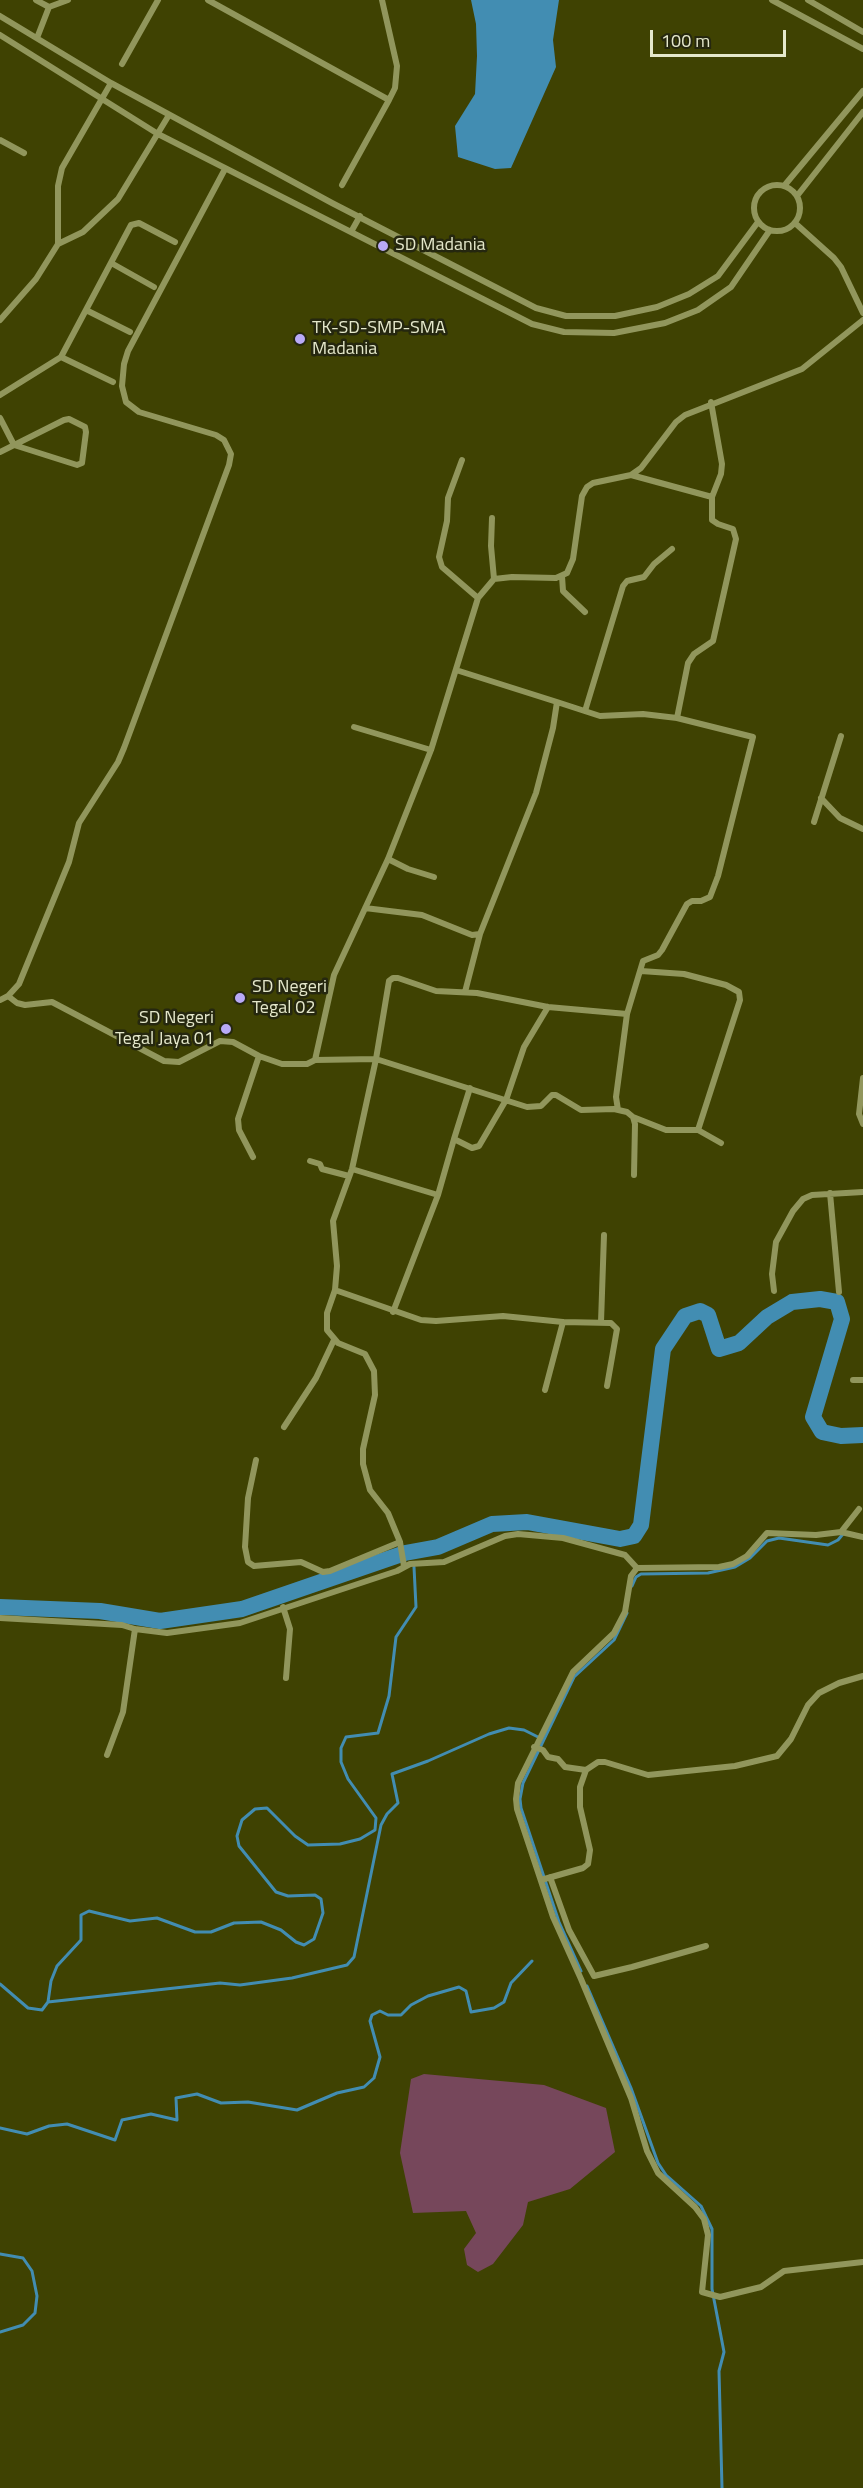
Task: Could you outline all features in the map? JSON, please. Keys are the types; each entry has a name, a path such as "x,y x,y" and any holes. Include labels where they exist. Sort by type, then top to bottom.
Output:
{"street":[{"path":"36,0 49,7 68,0"},
{"path":"122,64 158,0"},
{"path":"208,0 389,100"},
{"path":"342,185 395,88 397,66 382,0"},
{"path":"772,0 863,49"},
{"path":"808,0 863,32"},
{"path":"37,38 49,7"},
{"path":"0,16 111,83 536,308 566,316 593,318 657,307 689,294 718,276 758,222"},
{"path":"0,35 158,134 532,324 564,332 614,333 665,323 698,310 731,287 770,230"},
{"path":"0,320 36,279 58,244 58,186 62,168 111,83"},
{"path":"784,186 863,91"},
{"path":"796,196 863,112"},
{"path":"58,244 83,232 118,199 170,115"},
{"path":"0,140 24,153"},
{"path":"0,1000 8,996 18,984 69,862 79,823 118,762 230,465 231,454 224,440 132,408 126,402 122,386 128,351 225,169"},
{"path":"775,185 784,186 796,196 800,205 800,214 788,229 770,230 758,222 755,203 766,188 775,185"},
{"path":"351,232 360,216"},
{"path":"0,395 61,357 131,225 139,223 175,242"},
{"path":"795,223 841,267 863,312"},
{"path":"112,264 154,287"},
{"path":"86,310 130,332"},
{"path":"315,1060 334,975 388,859 432,750 478,598 494,579 502,577 548,579 562,576 571,567 582,496 587,488 593,483 631,475 640,468 676,422 690,412 711,402 802,369 863,320"},
{"path":"61,357 113,382"},
{"path":"677,718 688,663 694,654 713,641 736,539 733,529 712,520 712,497 721,474 722,464 711,402"},
{"path":"0,418 14,445 80,465 86,429 66,419 14,445 0,452"},
{"path":"462,460 448,498 447,521 439,557 442,567 478,598"},
{"path":"631,475 712,497"},
{"path":"492,518 491,546 494,579"},
{"path":"585,711 623,586 627,581 644,577 654,564 672,549"},
{"path":"562,576 563,591 585,612"},
{"path":"456,670 585,711 614,717 643,714 677,718 753,737 718,876 710,897 687,904 658,956 643,962 627,1014 616,1097 618,1110"},
{"path":"465,992 480,934 536,793 554,728 557,702"},
{"path":"354,727 432,750"},
{"path":"814,822 841,736"},
{"path":"821,798 840,818 863,829"},
{"path":"388,859 408,869 434,877"},
{"path":"365,908 422,915 472,935 480,934"},
{"path":"641,971 684,974 734,988 739,992 740,1000 698,1130"},
{"path":"404,1566 400,1542 388,1513 370,1490 363,1464 363,1449 375,1395 374,1371 365,1354 334,1340 326,1325 327,1313 335,1290 337,1266 333,1221 351,1173 376,1059 390,979 398,978 436,991 465,992 548,1007 627,1014"},
{"path":"8,996 17,1003 25,1005 52,1002 164,1061 178,1062 220,1041 233,1042 259,1056 292,1066 307,1064 315,1060 376,1059 506,1100 536,1107 546,1102 552,1095 556,1095 581,1110 627,1112 633,1117 666,1130 698,1130 721,1143"},
{"path":"454,1139 472,1148 477,1147 506,1100 524,1047 548,1007"},
{"path":"253,1157 239,1130 238,1119 259,1056"},
{"path":"863,1078 859,1114 863,1124"},
{"path":"393,1312 438,1195 470,1088"},
{"path":"633,1117 634,1175"},
{"path":"310,1161 320,1164 322,1169 351,1173 438,1195"},
{"path":"774,1291 773,1258 776,1242 793,1211 803,1199 812,1195 863,1192"},
{"path":"830,1193 839,1293"},
{"path":"601,1322 604,1235"},
{"path":"335,1290 421,1320 503,1316 563,1322 611,1323 616,1329 607,1386"},
{"path":"545,1390 563,1322"},
{"path":"284,1427 316,1378 334,1340"},
{"path":"853,1380 863,1380"},
{"path":"256,1460 248,1498 245,1547 248,1562 254,1566 301,1562 323,1572 330,1571 400,1542"},
{"path":"844,1533 859,1509"},
{"path":"0,1618 122,1625 135,1629 172,1632 215,1627 249,1621 283,1607 397,1571 404,1566 422,1562 444,1562 505,1536 518,1534 563,1538 625,1555 637,1568 719,1567 733,1564 747,1556 767,1533 816,1535 844,1533 863,1537"},
{"path":"637,1568 631,1576 625,1612 614,1633 573,1672 518,1783 516,1799 553,1917 632,2098 647,2151 658,2173 695,2207 704,2219 708,2235 702,2292 709,2296 720,2297 761,2287 784,2271 863,2262"},
{"path":"283,1607 290,1629 286,1677"},
{"path":"107,1755 123,1712 135,1629"},
{"path":"541,1880 583,1868 588,1864 590,1850 579,1798 581,1782 586,1770 598,1762 606,1762 648,1775 735,1766 777,1756 791,1739 808,1705 819,1694 839,1683 863,1676"},
{"path":"534,1747 543,1750 548,1757 558,1759 565,1767 586,1770"},
{"path":"550,1877 569,1930 594,1976 706,1946"}],"shaded area":[{"path":"424,2074 544,2085 606,2108 615,2152 570,2189 528,2202 523,2225 493,2264 478,2272 467,2265 464,2249 476,2233 466,2211 413,2213 400,2153 411,2079"}],"water":[{"path":"471,0 559,0 553,40 556,67 511,168 495,169 458,157 455,126 475,94 476,24"}],"waterway":[{"path":"0,1607 100,1611 160,1621 242,1609 405,1553 438,1547 492,1524 527,1522 620,1539 634,1536 641,1525 663,1349 685,1316 700,1311 708,1315 719,1349 739,1343 767,1317 792,1302 820,1299 837,1302 842,1319 813,1417 822,1432 841,1436 863,1435"},
{"path":"632,1586 636,1577 641,1574 708,1573 735,1567 750,1558 767,1541 779,1538 828,1545 838,1540 843,1534"},
{"path":"0,1984 28,2008 42,2010 48,2002 51,1981 57,1966 81,1940 81,1915 89,1911 130,1921 157,1918 195,1932 211,1932 234,1923 261,1922 281,1930 296,1942 304,1945 314,1939 323,1913 321,1899 315,1895 288,1896 276,1892 239,1846 237,1836 242,1820 255,1809 267,1808 295,1836 308,1845 340,1844 360,1839 375,1830 376,1818 348,1779 341,1762 341,1748 346,1737 378,1733 389,1696 396,1637 416,1607 414,1567"},
{"path":"581,1971 559,1922 520,1799 523,1783 574,1677 614,1640 627,1613"},
{"path":"48,2002 220,1983 240,1985 292,1978 347,1965 354,1957 381,1825 387,1814 398,1803 392,1774 509,1728 524,1730 540,1738"},
{"path":"0,2128 27,2134 49,2126 67,2124 115,2140 122,2120 151,2114 177,2120 176,2098 197,2094 221,2103 248,2102 297,2110 337,2093 364,2087 374,2078 380,2057 370,2021 372,2015 380,2011 388,2015 401,2015 411,2005 428,1996 459,1987 466,1991 471,2012 494,2008 504,2002 511,1983 532,1961"},
{"path":"587,1986 631,2088 658,2163 666,2175 701,2206 712,2229 712,2289 724,2352 719,2371 722,2488"},
{"path":"0,2254 23,2258 32,2271 37,2296 35,2313 23,2325 0,2332"}],"place":[{"name":"SD Madania","path":"383,246"},
{"name":"TK-SD-SMP-SMA Madania","path":"300,339"},
{"name":"SD Negeri Tegal 02","path":"240,998"},
{"name":"SD Negeri Tegal Jaya 01","path":"226,1029"}]}
